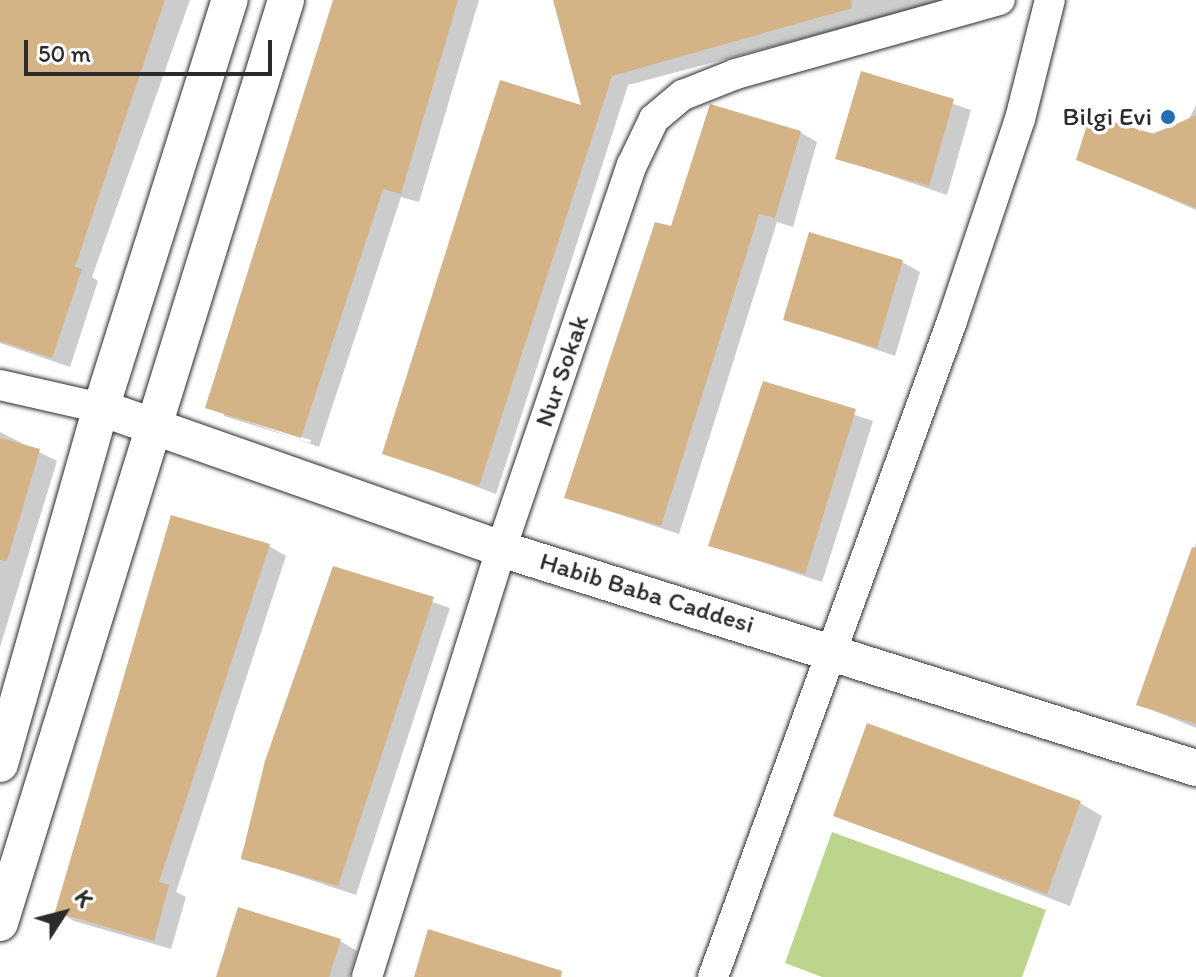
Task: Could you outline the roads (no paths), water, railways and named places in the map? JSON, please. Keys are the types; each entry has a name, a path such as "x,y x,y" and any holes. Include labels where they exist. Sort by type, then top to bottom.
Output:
{"street":[{"path":"0,764 101,408 230,0"},
{"path":"0,923 286,0"},
{"name":"Nur Sokak","path":"367,977 501,549 632,165 654,119 683,95 736,74 1000,0"},
{"path":"718,975 838,650 1020,119 1050,0"},
{"path":"0,385 101,408"},
{"name":"Habib Baba Caddesi","path":"101,408 152,431 501,549 838,650 1196,768"}],"place":[{"name":"Bilgi Evi","path":"1168,117"}]}
